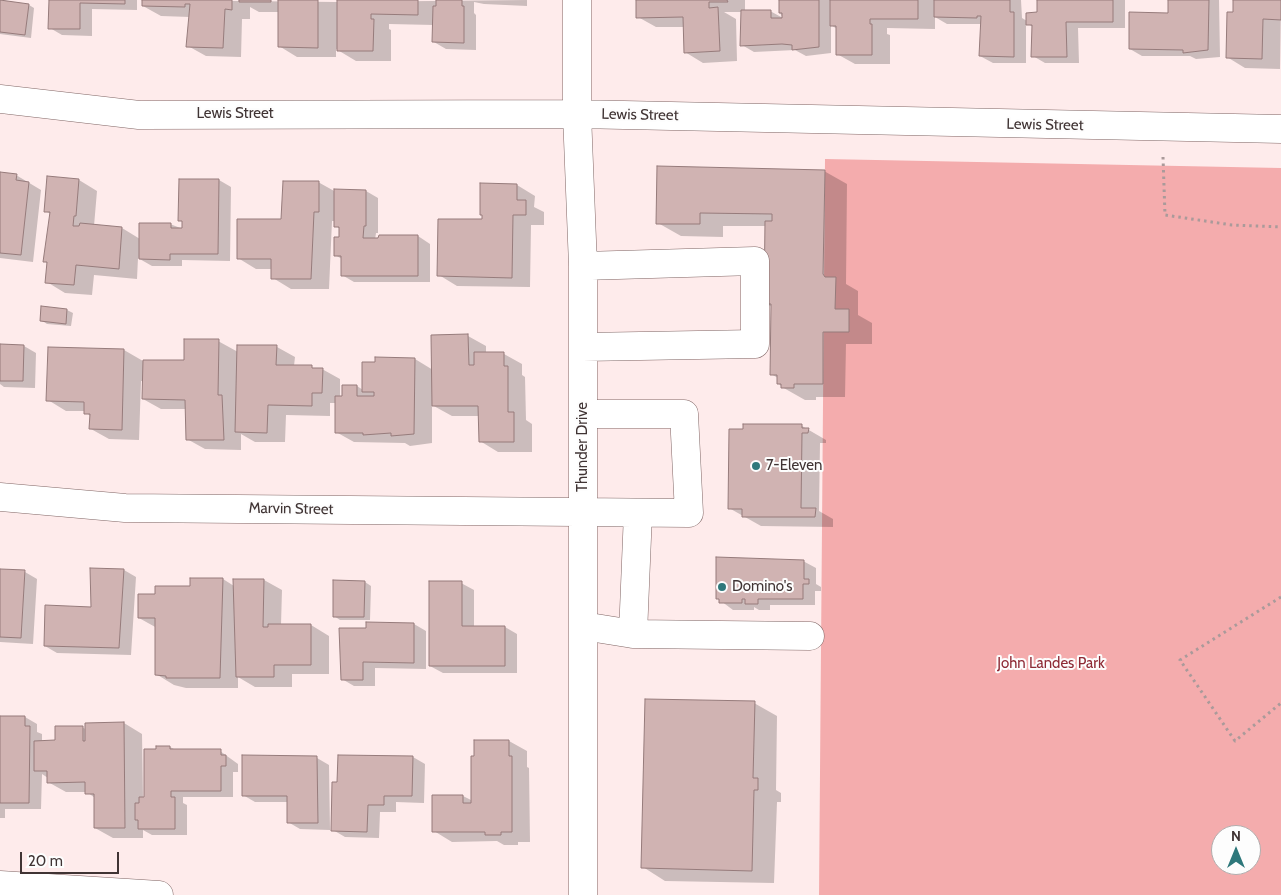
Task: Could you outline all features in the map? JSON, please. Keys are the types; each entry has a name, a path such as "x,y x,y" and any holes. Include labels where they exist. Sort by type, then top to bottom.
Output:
{"street":[{"name":"Thunder Drive","path":"577,0 577,114 583,266 583,895"},
{"name":"Lewis Street","path":"0,99 139,115 577,114 1162,128 1281,129"},
{"path":"583,266 755,261 755,344 583,347"},
{"name":"Marvin Street","path":"0,497 125,508 689,513 684,414 583,414"},
{"path":"633,634 638,513"},
{"path":"583,626 633,634 810,636"},
{"path":"0,884 159,895"}],"path":[{"path":"1162,128 1165,215 1232,225 1281,227"},
{"path":"1281,597 1180,660 1235,741 1281,703"}],"green space":[{"name":"John Landes Park","path":"825,159 1281,168 1281,895 819,895"}],"building":[{"path":"0,0 29,4 25,35 0,32"},
{"path":"49,0 125,0 125,4 80,3 80,29 48,29"},
{"path":"142,0 232,0 232,10 225,9 223,48 186,47 190,4 185,4 185,7 142,6"},
{"path":"239,0 271,0 271,2 239,2"},
{"path":"278,0 318,0 318,48 278,47"},
{"path":"337,0 418,0 418,15 371,14 371,19 374,19 373,51 337,51"},
{"path":"436,0 462,0 462,6 464,6 464,43 432,42 433,6 436,6"},
{"path":"636,0 727,0 728,2 709,2 709,8 718,7 720,51 684,53 683,17 636,18"},
{"path":"779,0 819,0 819,47 792,50 792,45 782,44 740,46 741,10 771,10 771,18 782,18 782,13 779,13"},
{"path":"830,0 918,0 918,19 870,19 870,24 872,24 872,55 836,55 836,26 830,26"},
{"path":"934,0 1010,0 1010,12 1014,12 1014,57 979,56 981,16 977,16 977,18 934,17"},
{"path":"1037,0 1113,0 1113,22 1066,22 1067,57 1031,57 1032,25 1026,25 1026,13 1037,12"},
{"path":"1168,0 1209,0 1208,50 1183,53 1183,50 1129,49 1129,12 1168,13"},
{"path":"1233,0 1281,0 1281,20 1263,19 1262,59 1226,58 1227,12 1233,12"},
{"path":"657,166 825,170 823,274 825,277 836,277 835,309 849,309 849,332 823,332 823,384 794,384 794,388 781,388 781,384 777,384 777,375 770,375 771,304 764,304 765,221 772,221 772,214 700,213 700,224 656,224"},
{"path":"0,172 17,174 16,180 29,182 21,255 0,253"},
{"path":"47,176 79,179 76,216 74,216 73,226 79,226 80,223 122,227 119,269 76,265 74,285 45,283 47,262 43,262 50,212 44,212"},
{"path":"179,179 219,179 218,254 170,254 170,260 139,259 139,223 171,223 171,228 182,228 182,221 178,221"},
{"path":"283,181 319,181 319,212 314,212 311,279 271,279 271,259 237,259 237,219 281,219"},
{"path":"480,183 517,184 517,200 526,200 526,215 513,215 512,278 437,276 438,219 482,219 482,215 480,215"},
{"path":"334,189 366,190 366,226 364,226 363,238 378,238 379,235 418,235 418,276 341,276 341,256 334,256 334,237 339,237 339,227 334,227"},
{"path":"41,306 67,309 66,324 40,321"},
{"path":"468,334 469,365 474,365 474,352 504,352 504,366 508,366 508,412 514,412 514,442 479,442 478,406 432,406 431,335"},
{"path":"184,339 219,339 218,395 222,395 224,440 186,440 185,400 142,399 143,360 184,360"},
{"path":"0,344 24,345 23,381 0,381"},
{"path":"237,345 277,345 276,365 312,365 312,368 323,368 322,393 312,393 312,406 268,405 267,433 235,432"},
{"path":"48,347 124,349 122,430 89,429 90,414 84,414 84,402 46,401"},
{"path":"375,357 415,358 414,434 391,436 391,433 363,435 363,433 335,433 335,396 342,396 342,385 357,385 357,396 374,396 374,392 362,392 362,362 375,362"},
{"path":"743,424 802,424 802,428 809,428 808,433 802,433 801,508 816,508 815,517 742,517 742,509 728,509 729,429 743,429"},
{"path":"716,557 804,560 804,579 809,579 809,584 803,584 803,599 758,599 758,604 745,604 745,599 742,599 742,603 719,603 719,599 716,599"},
{"path":"90,568 124,569 119,648 44,646 45,605 91,607"},
{"path":"0,569 25,570 21,638 0,637"},
{"path":"190,578 223,578 220,678 166,678 166,676 155,675 155,618 138,618 138,594 155,594 155,586 190,586"},
{"path":"233,579 264,579 263,627 268,627 268,624 311,624 311,665 274,665 274,677 236,677"},
{"path":"333,580 365,581 364,617 333,617"},
{"path":"429,581 462,581 462,626 505,626 505,666 429,666"},
{"path":"366,622 414,623 414,663 363,662 363,680 341,680 339,628 366,628"},
{"path":"645,699 755,701 753,778 758,778 758,790 754,790 752,871 641,868"},
{"path":"0,716 25,716 25,726 30,726 29,803 0,803"},
{"path":"124,722 125,828 94,828 94,794 85,794 85,782 47,783 47,771 34,771 34,741 55,740 55,726 83,726 83,741 85,741 85,723"},
{"path":"474,740 509,740 509,756 512,756 512,832 501,832 501,835 485,835 485,832 432,832 432,795 463,795 463,803 471,803 471,756 474,756"},
{"path":"156,746 170,746 170,749 221,749 221,755 226,755 226,766 221,766 221,791 171,791 171,797 175,797 175,829 138,829 138,820 135,820 135,803 139,803 139,797 144,797 144,749 156,749"},
{"path":"242,755 317,756 318,823 287,823 287,796 242,796"},
{"path":"338,755 413,756 412,796 384,796 384,805 368,805 367,832 331,831 332,782 337,782"}],"place":[{"name":"7-Eleven","path":"756,466"},
{"name":"Domino's","path":"722,587"}]}
